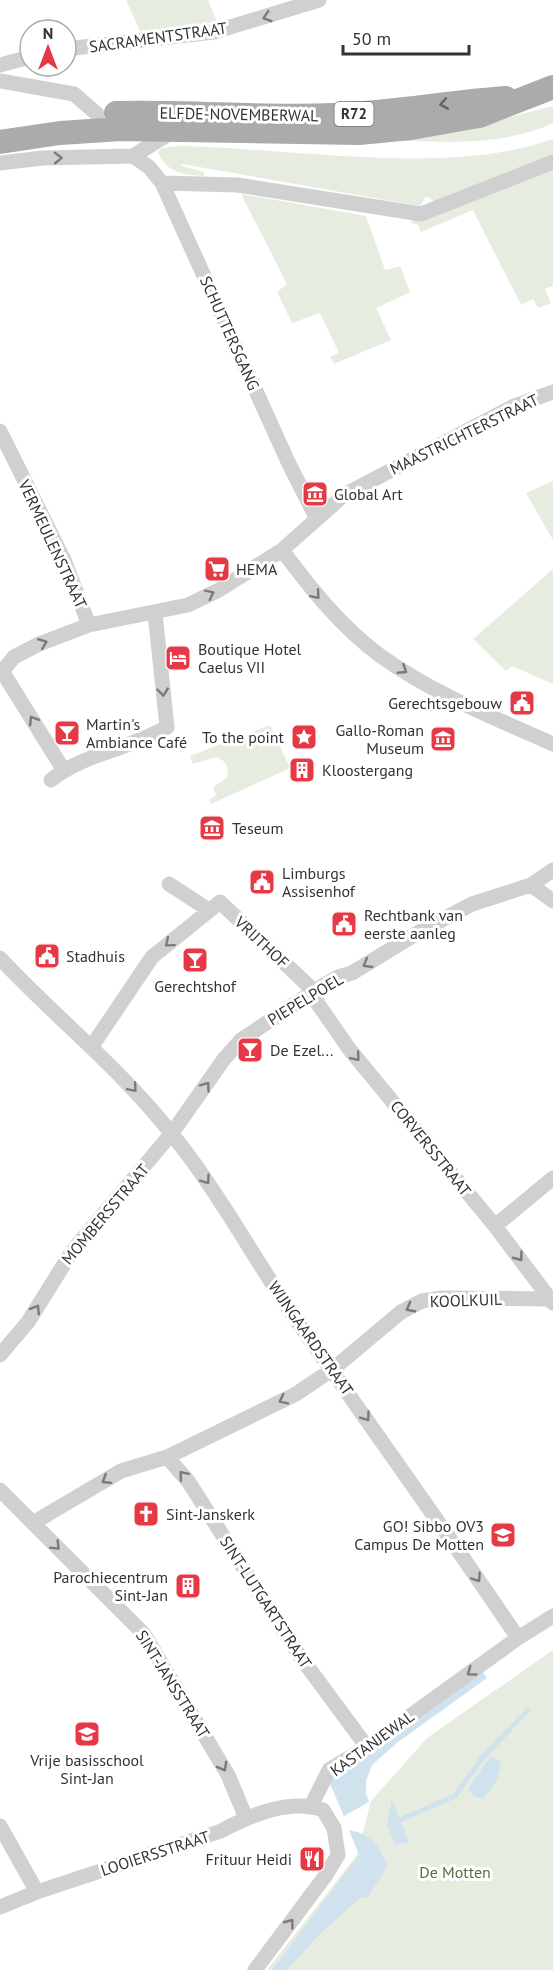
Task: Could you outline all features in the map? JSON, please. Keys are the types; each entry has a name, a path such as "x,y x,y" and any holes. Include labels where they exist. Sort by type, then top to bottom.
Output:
{"main road":[{"name":"ELFDE-NOVEMBERWAL","path":"175,130 369,132 479,116 553,87"},
{"name":"ELFDE-NOVEMBERWAL","path":"97,114 172,112 330,116 410,111 466,101 523,97"},
{"name":"R72","path":"0,126 97,114"},
{"name":"R72","path":"0,142 60,133 122,129 175,130"}],"street":[{"name":"SACRAMENTSTRAAT","path":"78,48 214,32 319,0"},
{"path":"0,65 18,60"},
{"path":"0,81 74,94 97,114"},
{"path":"0,163 43,158 133,156 175,130"},
{"name":"SCHUTTERSGANG","path":"133,156 149,167 162,183 289,464 317,519"},
{"path":"162,183 238,185 422,214 553,162"},
{"name":"MAASTRICHTERSTRAAT","path":"1,672 20,653 89,625 188,605 219,590 282,550 344,495 514,406 553,392"},
{"name":"VERMEULENSTRAAT","path":"0,431 64,560 89,625"},
{"path":"282,550 325,605 381,656 414,678 553,744"},
{"path":"51,780 63,770 152,736 167,727 155,613"},
{"path":"1,672 63,770"},
{"name":"PIEPELPOEL","path":"172,1133 224,1059 241,1040 338,977 352,973 472,904 531,885 553,870"},
{"path":"92,1046 152,957 209,910 169,884"},
{"path":"531,885 553,901"},
{"name":"VRIJTHOF","path":"209,910 220,902 314,991"},
{"name":"WIJNGAARDSTRAAT","path":"0,958 40,1001 92,1046 127,1081 172,1133 211,1186 297,1322 333,1369 518,1638"},
{"name":"CORVERSSTRAAT","path":"314,991 318,1004 351,1050 495,1226 552,1300"},
{"name":"MOMBERSSTRAAT","path":"0,1355 28,1322 73,1250 172,1133"},
{"path":"495,1226 553,1178"},
{"name":"KOOLKUIL","path":"33,1523 121,1471 167,1457 296,1394 333,1369 401,1312 422,1301 442,1298 552,1300"},
{"name":"SINT-LUTGARTSTRAAT","path":"167,1457 188,1481 299,1655 367,1747"},
{"name":"SINT-JANSSTRAAT","path":"0,1490 144,1634 228,1775 246,1818"},
{"name":"KASTANJEWAL","path":"311,1806 329,1770 367,1747 518,1638 553,1616"},
{"name":"LOOIERSSTRAAT","path":"0,1908 37,1892 221,1831 246,1818 290,1806 311,1806"},
{"path":"255,1970 326,1875 338,1855 336,1835 328,1819 323,1810 311,1806"},
{"path":"0,1826 37,1892"}],"green space":[{"path":"126,0 208,0 217,22 141,33"},
{"path":"553,106 553,123 512,136 490,140 446,142 381,140 455,131"},
{"path":"553,139 553,156 435,202 426,196 420,206 182,164 182,166 204,172 204,176 183,174 171,169 158,152 162,148 180,146 320,155 418,158 466,156 511,150"},
{"path":"553,166 553,286 545,289 551,303 538,308 533,299 521,305 473,210 421,232 418,225 409,222"},
{"path":"241,194 366,216 385,270 400,266 410,292 376,308 391,340 334,364 330,357 339,353 320,313 292,323 277,292 287,284"},
{"path":"553,481 553,540 526,493"},
{"path":"553,569 553,684 512,666 506,671 473,639"},
{"path":"270,725 290,768 211,804 209,800 216,795 213,787 227,778 227,765 217,757 193,764 190,756"},
{"name":"De Motten","path":"553,1650 553,1970 267,1970 357,1855 371,1801 427,1738"}],"water":[{"path":"481,1670 487,1678 398,1742 372,1765 366,1781 369,1802 344,1816 330,1784 331,1777"},
{"path":"490,1757 496,1758 501,1763 495,1782 483,1799 473,1796 468,1789"},
{"path":"392,1799 409,1842 395,1845 387,1824"},
{"path":"349,1830 363,1834 374,1842 382,1853 387,1867 367,1898 361,1897 320,1934 287,1970 272,1970 359,1855"}],"waterway":[{"path":"400,1820 455,1796 482,1758 528,1710"}],"place":[{"name":"Global Art","path":"315,494"},
{"name":"HEMA","path":"217,569"},
{"name":"Boutique Hotel Caelus VII","path":"178,658"},
{"name":"Gerechtsgebouw","path":"522,703"},
{"name":"Martin's Ambiance Café","path":"67,733"},
{"name":"To the point","path":"304,737"},
{"name":"Gallo-Roman Museum","path":"443,739"},
{"name":"Kloostergang","path":"302,770"},
{"name":"Teseum","path":"212,828"},
{"name":"Limburgs Assisenhof","path":"262,882"},
{"name":"Rechtbank van eerste aanleg","path":"344,924"},
{"name":"Stadhuis","path":"47,956"},
{"name":"Gerechtshof","path":"195,960"},
{"name":"De Ezel...","path":"250,1050"},
{"name":"Sint-Janskerk","path":"146,1514"},
{"name":"GO! Sibbo OV3 Campus De Motten","path":"503,1535"},
{"name":"Parochiecentrum Sint-Jan","path":"188,1586"},
{"name":"Vrije basisschool Sint-Jan","path":"87,1734"},
{"name":"Frituur Heidi","path":"312,1859"}]}
